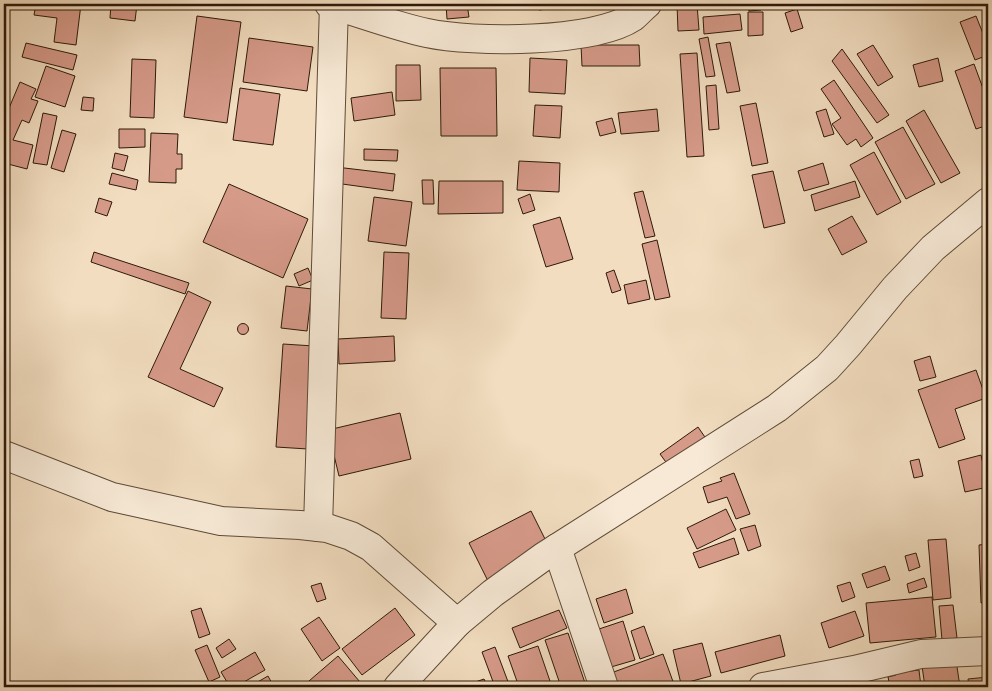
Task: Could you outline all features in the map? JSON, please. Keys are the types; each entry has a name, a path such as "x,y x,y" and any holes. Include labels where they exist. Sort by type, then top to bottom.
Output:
{"street":[{"path":"318,527 331,5 426,33 463,39 512,39 568,35 609,27 633,17 647,4"},
{"path":"398,687 457,623 493,593 557,548 777,408 827,368 848,346 895,288 933,248 988,202"},
{"path":"4,455 121,499 221,521 318,527 350,536 371,547 457,623"},
{"path":"557,548 604,687"},
{"path":"763,687 854,670 921,654 988,651"}],"building":[{"path":"36,4 81,4 76,45 54,42 57,18 34,15"},
{"path":"111,4 137,4 135,21 110,18"},
{"path":"446,4 467,4 469,17 447,19"},
{"path":"538,4 556,4 556,8 539,10"},
{"path":"677,4 697,4 699,30 678,31"},
{"path":"748,4 760,4 761,10 749,11"},
{"path":"856,4 882,4 857,9"},
{"path":"797,9 803,28 791,32 785,13"},
{"path":"748,12 763,12 763,35 748,36"},
{"path":"740,14 742,30 704,34 703,17"},
{"path":"197,16 241,22 227,123 184,117"},
{"path":"976,16 988,46 988,55 975,60 960,22"},
{"path":"708,37 715,76 706,77 699,39"},
{"path":"249,38 313,47 307,91 243,82"},
{"path":"730,42 740,91 727,93 716,44"},
{"path":"26,43 77,55 73,70 22,57"},
{"path":"581,45 639,45 640,66 582,66"},
{"path":"873,45 893,77 878,86 857,54"},
{"path":"842,49 889,115 877,123 832,61"},
{"path":"697,53 704,156 687,157 680,54"},
{"path":"530,58 567,60 565,94 529,92"},
{"path":"938,58 943,81 919,87 913,65"},
{"path":"132,59 156,60 154,118 130,117"},
{"path":"974,64 988,102 988,125 976,129 955,71"},
{"path":"396,65 420,65 421,100 396,101"},
{"path":"46,66 75,76 65,107 35,97"},
{"path":"440,68 496,68 497,136 441,136"},
{"path":"834,80 873,138 861,147 856,139 847,145 832,124 841,118 821,89"},
{"path":"20,82 36,89 31,99 38,101 29,123 22,120 13,140 33,145 27,169 4,163 4,120"},
{"path":"716,85 719,129 709,130 706,86"},
{"path":"240,88 280,94 273,145 233,140"},
{"path":"392,92 395,115 354,121 351,98"},
{"path":"83,97 94,98 93,111 81,110"},
{"path":"756,103 768,163 752,166 740,106"},
{"path":"535,105 562,106 560,138 533,136"},
{"path":"657,109 659,131 621,134 618,113"},
{"path":"826,109 834,134 824,137 816,112"},
{"path":"924,110 960,173 941,183 906,121"},
{"path":"43,113 57,116 47,165 33,163"},
{"path":"612,118 616,132 600,136 596,122"},
{"path":"903,127 935,184 906,199 875,142"},
{"path":"119,129 145,129 145,147 119,148"},
{"path":"62,130 76,134 64,172 51,168"},
{"path":"151,133 178,134 177,154 182,154 182,169 176,169 176,183 149,182"},
{"path":"364,149 398,150 397,161 364,160"},
{"path":"874,152 901,202 877,215 850,165"},
{"path":"115,153 128,156 124,171 112,168"},
{"path":"519,161 560,163 559,192 517,190"},
{"path":"823,163 829,184 804,191 798,171"},
{"path":"336,167 395,174 393,191 335,183"},
{"path":"773,171 785,223 764,228 752,175"},
{"path":"112,173 138,180 136,190 109,184"},
{"path":"422,180 433,180 434,204 423,204"},
{"path":"439,181 503,181 503,213 438,214"},
{"path":"855,181 860,197 815,211 811,195"},
{"path":"229,184 308,219 283,278 203,242"},
{"path":"643,191 655,236 645,238 634,193"},
{"path":"530,194 535,210 523,214 518,199"},
{"path":"374,197 412,202 406,246 368,241"},
{"path":"99,198 112,202 107,216 95,212"},
{"path":"852,216 867,242 842,255 828,229"},
{"path":"560,217 573,259 546,267 533,225"},
{"path":"657,240 670,297 655,300 642,244"},
{"path":"94,252 189,283 185,294 91,262"},
{"path":"384,252 409,253 406,319 381,318"},
{"path":"308,268 313,280 299,286 294,274"},
{"path":"614,270 621,290 612,293 606,273"},
{"path":"646,280 650,299 628,304 624,285"},
{"path":"286,286 312,289 307,331 281,328"},
{"path":"188,291 211,302 180,369 223,388 214,407 148,377"},
{"path":"243,323 249,329 243,335 237,329"},
{"path":"394,336 395,361 339,364 338,339"},
{"path":"283,344 314,346 308,449 276,447"},
{"path":"930,356 936,377 920,381 914,361"},
{"path":"976,370 986,398 955,409 965,439 939,448 918,390"},
{"path":"400,413 411,459 339,476 328,430"},
{"path":"698,427 709,443 671,469 660,454"},
{"path":"981,455 988,487 965,492 958,461"},
{"path":"919,459 923,476 914,478 910,461"},
{"path":"734,473 750,514 736,519 727,497 708,503 703,487 722,481 720,478"},
{"path":"726,509 736,530 697,549 687,528"},
{"path":"531,511 550,549 488,581 469,543"},
{"path":"755,525 761,546 748,551 740,529"},
{"path":"734,538 739,554 699,568 693,553"},
{"path":"946,539 951,598 933,600 928,540"},
{"path":"988,544 988,602 981,603 979,545"},
{"path":"916,553 920,567 909,571 905,556"},
{"path":"885,566 890,580 867,588 862,574"},
{"path":"924,578 927,587 909,593 907,584"},
{"path":"850,582 855,597 842,602 837,586"},
{"path":"321,583 326,599 317,602 311,586"},
{"path":"626,589 633,613 604,623 596,599"},
{"path":"932,597 936,637 870,643 866,603"},
{"path":"953,605 957,638 942,640 939,606"},
{"path":"201,608 210,634 199,638 191,611"},
{"path":"395,608 415,635 362,675 342,649"},
{"path":"559,610 567,628 520,648 512,628"},
{"path":"855,611 864,636 829,648 821,623"},
{"path":"319,617 340,648 322,661 301,629"},
{"path":"623,621 635,660 611,667 599,629"},
{"path":"644,626 654,654 640,659 631,631"},
{"path":"568,633 585,683 572,687 561,687 545,640"},
{"path":"780,635 785,656 721,673 715,652"},
{"path":"229,639 236,649 222,658 216,648"},
{"path":"702,643 711,676 681,684 673,650"},
{"path":"207,645 220,677 209,682 195,650"},
{"path":"538,646 552,687 519,687 508,656"},
{"path":"495,647 510,687 495,687 482,652"},
{"path":"255,652 265,670 235,687 230,687 221,672"},
{"path":"663,654 675,687 616,687 611,673"},
{"path":"338,656 360,682 354,687 302,687"},
{"path":"956,660 960,687 925,687 922,666"},
{"path":"919,670 921,687 890,687 888,677 896,675 896,673"},
{"path":"268,676 274,687 249,687"},
{"path":"988,677 988,687 969,687 968,679"},
{"path":"484,679 488,687 461,687"}]}
